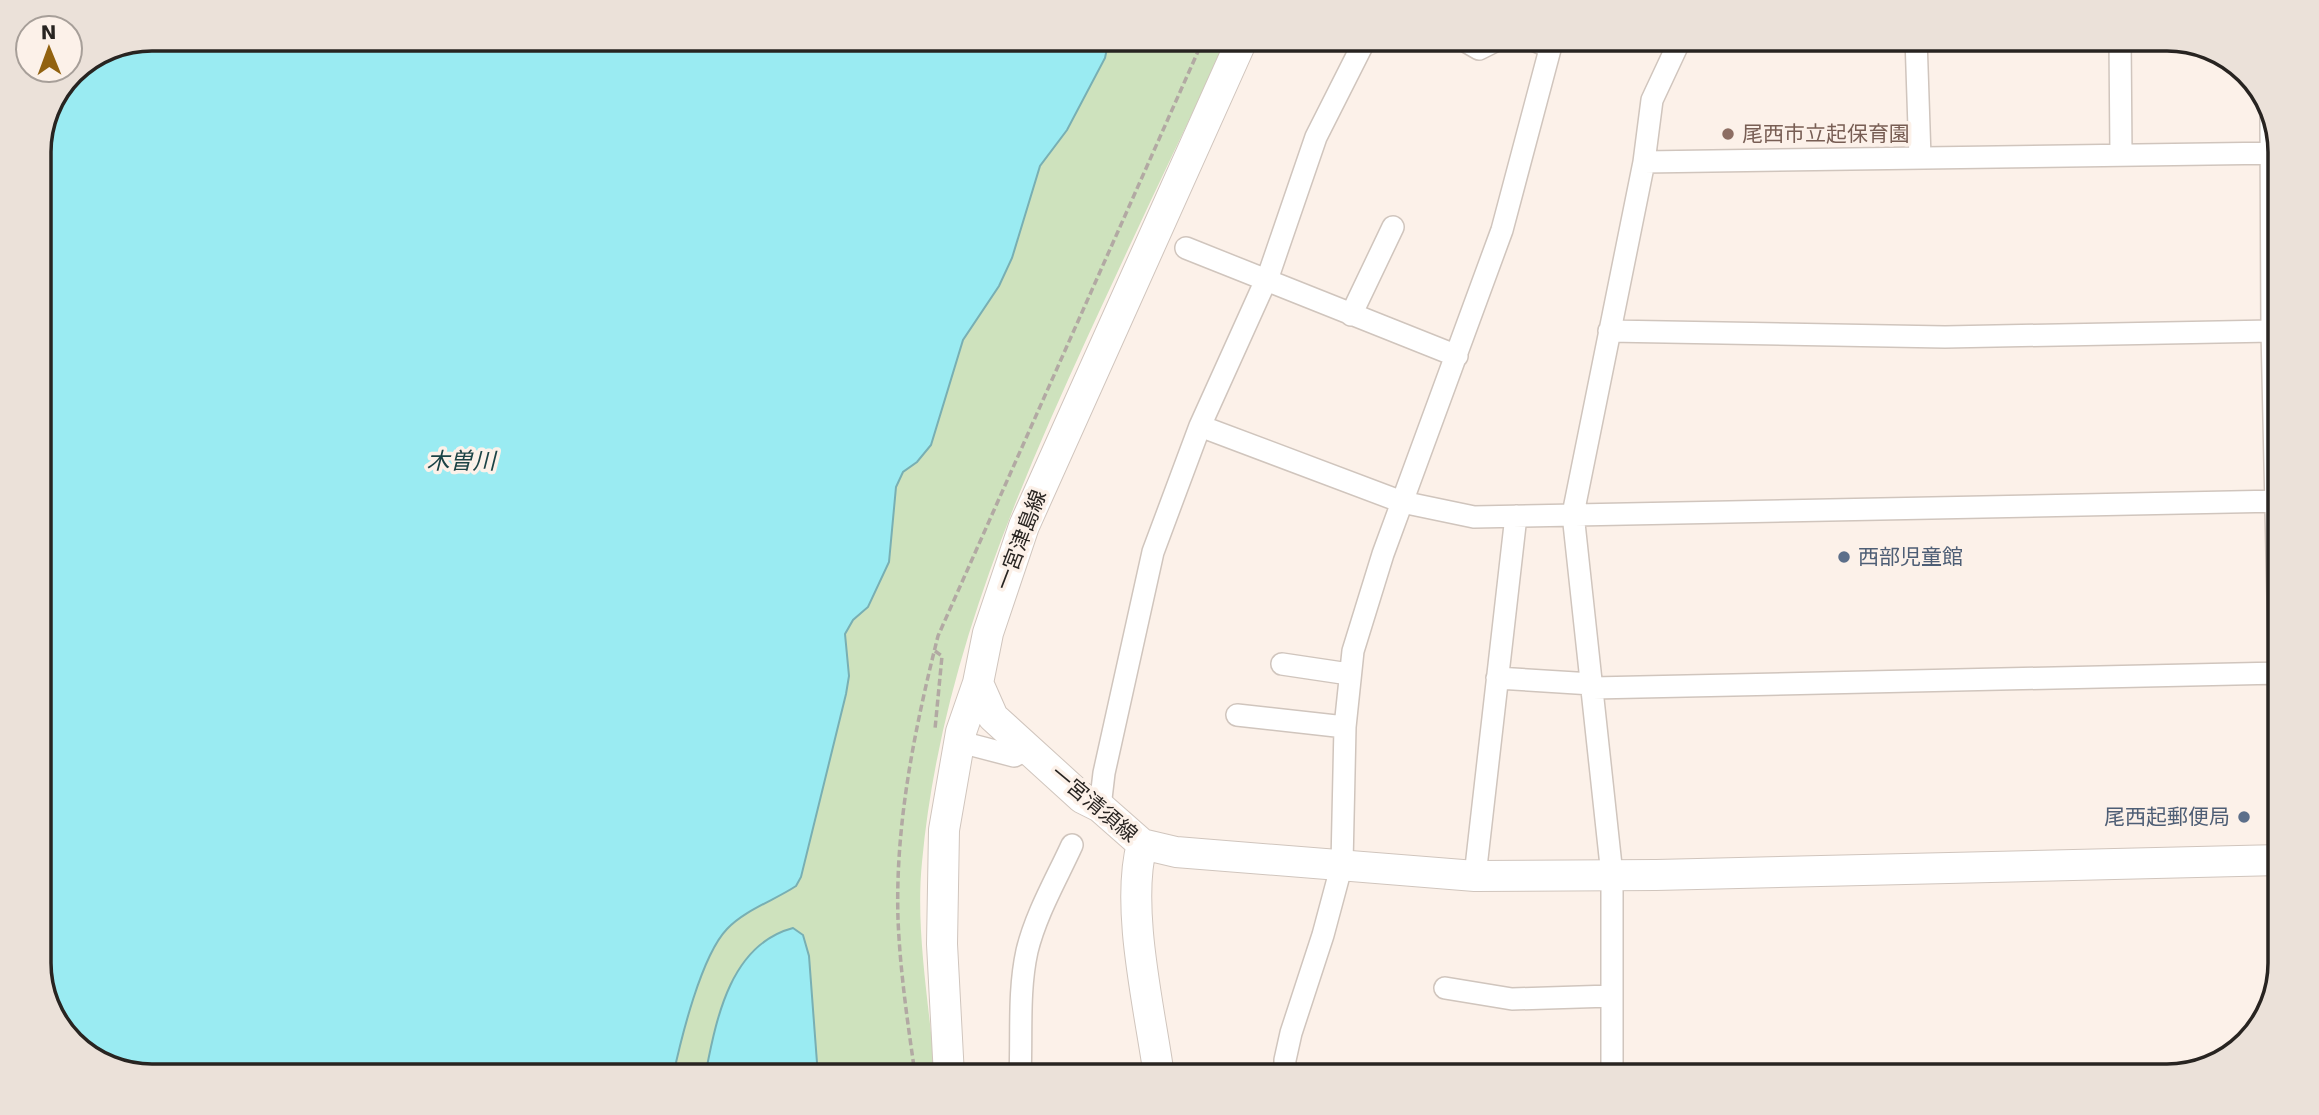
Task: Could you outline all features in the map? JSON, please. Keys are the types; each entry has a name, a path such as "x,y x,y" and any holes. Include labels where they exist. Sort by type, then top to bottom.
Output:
{"main road":[{"name":"一宮津島線","path":"948,1064 942,944 944,830 961,732 978,683 988,633 1024,526 1237,51"},
{"name":"一宮清須線","path":"978,683 993,717 1082,798 1100,807 1142,844 1136,866 1137,916 1158,1064"},
{"path":"1142,844 1176,852 1342,863 1475,876 2268,860"}],"street":[{"path":"1100,807 1107,761 1153,552 1200,426 1266,279 1316,137 1359,51"},
{"path":"1285,1064 1342,863 1349,674 1367,604 1502,230 1549,51"},
{"path":"1612,1064 1612,875 1573,514 1644,162 1652,100 1675,51"},
{"path":"1916,51 1920,159"},
{"path":"2120,51 2121,155"},
{"path":"1644,162 2268,153"},
{"path":"1351,315 1393,227"},
{"path":"1186,248 1457,356"},
{"path":"1609,331 1945,337 2268,331"},
{"path":"1200,426 1402,502 1474,517 2268,501"},
{"path":"1475,876 1516,516"},
{"path":"1282,664 1349,674"},
{"path":"1497,678 1593,686 2268,673"},
{"path":"1237,715 1345,727"},
{"path":"972,745 1014,756 1028,749"},
{"path":"1020,1064 1023,980 1028,950 1039,914 1072,845"},
{"path":"1445,988 1513,999 1611,996"}],"path":[{"path":"934,650 942,656 934,728 939,733"},
{"path":"898,918 914,1064"}],"green space":[{"path":"1091,51 1222,51 1058,401 1005,529 961,659 931,793 920,888 922,942 934,1064 663,1064 862,560"}],"water":[{"name":"木曽川","path":"152,51 1106,51 1067,130 1040,166 1012,258 999,286 963,340 931,445 917,462 903,472 896,487 889,562 868,607 853,620 845,634 849,676 846,694 801,877 796,886 751,911 727,929 709,958 693,999 676,1064 152,1064 132,1062 101,1051 80,1035 61,1008 51,970 51,145 61,107 77,84 84,84 84,77 96,68 113,58"},
{"path":"793,928 803,935 809,956 817,1064 707,1064 714,1032 729,988 754,951 771,937"}],"place":[{"name":"尾西市立起保育園","path":"1728,134"},
{"name":"西部児童館","path":"1844,557"},
{"name":"尾西起郵便局","path":"2244,817"}]}
